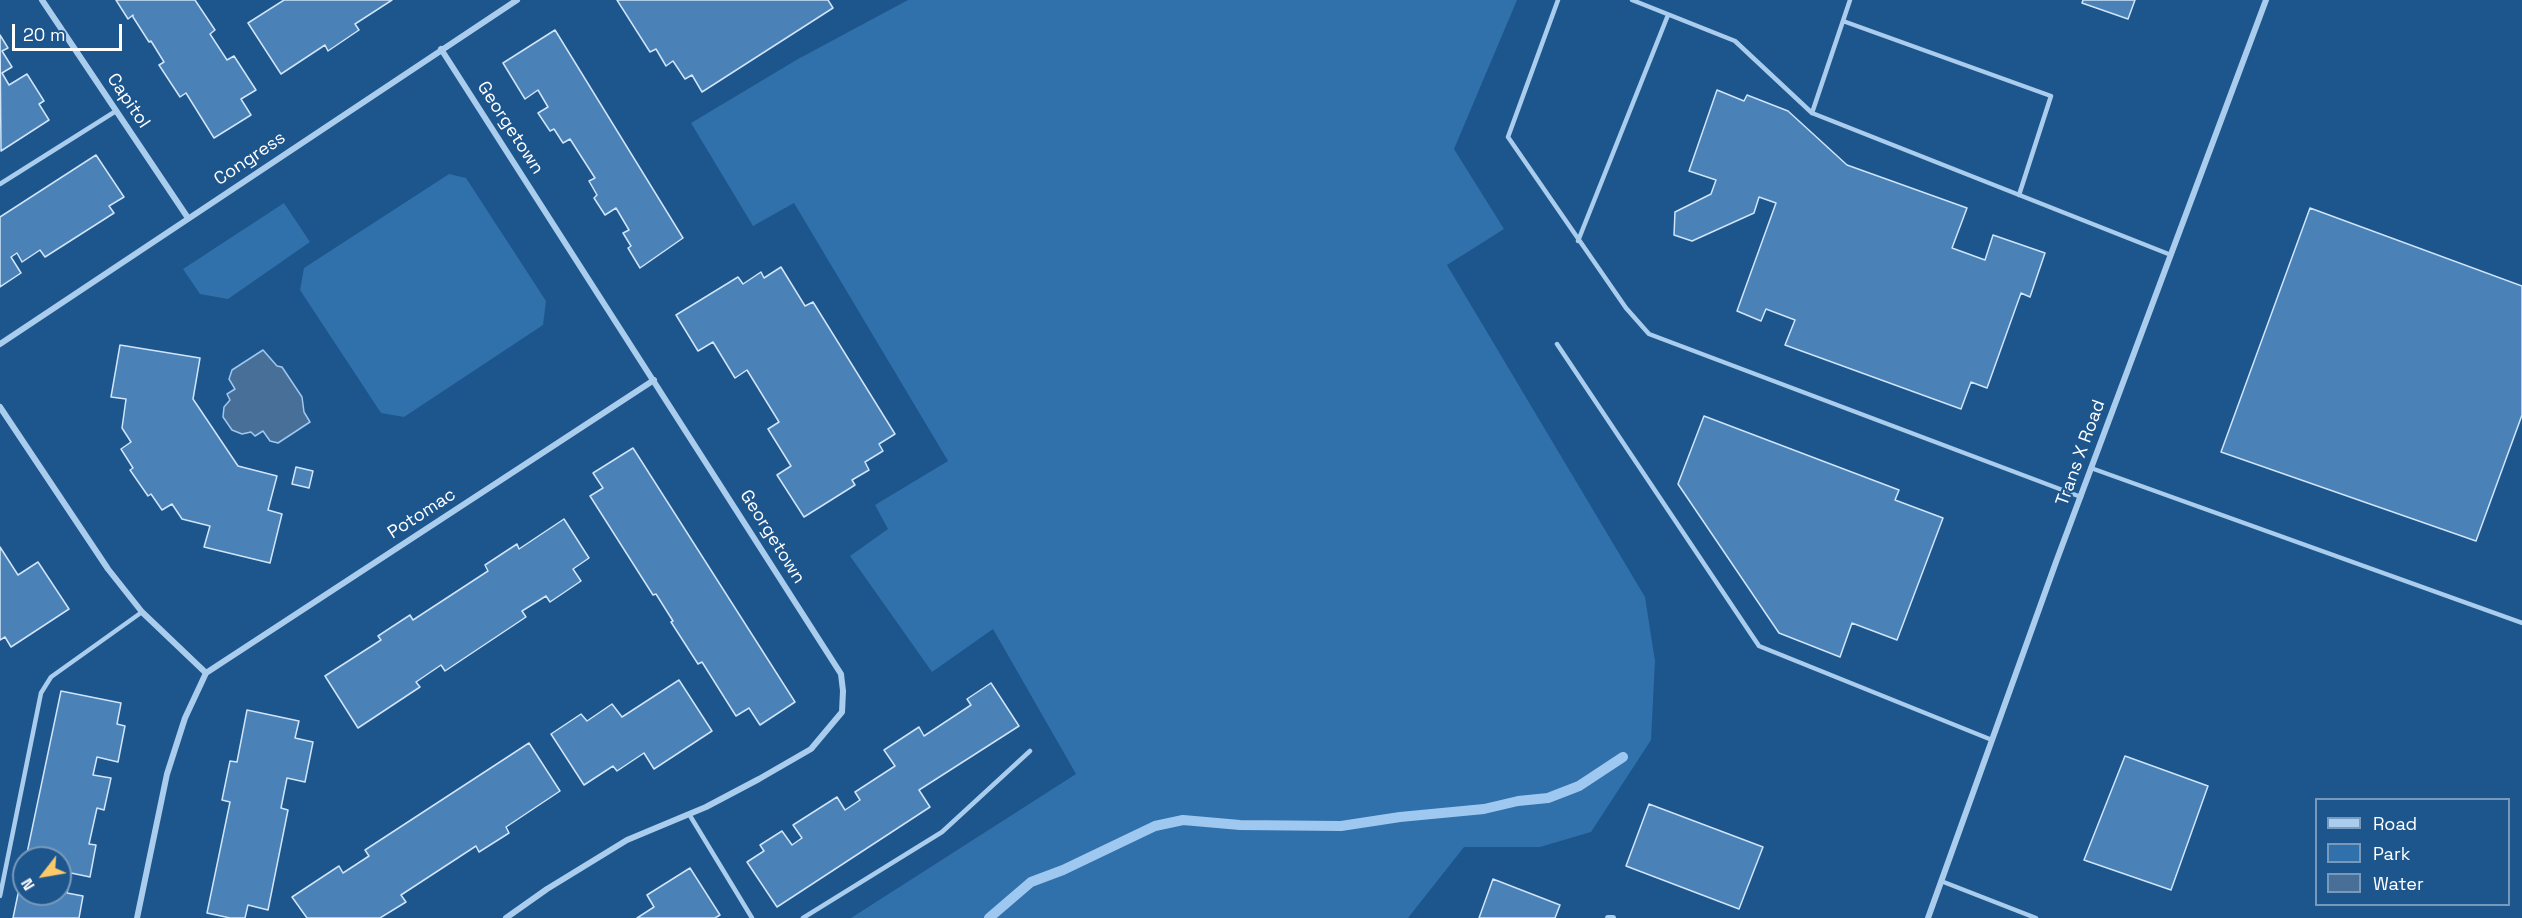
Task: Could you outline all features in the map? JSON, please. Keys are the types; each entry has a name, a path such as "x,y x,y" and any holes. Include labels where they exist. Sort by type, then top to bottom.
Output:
{"street":[{"name":"Capitol","path":"42,0 188,218"},
{"name":"Congress","path":"0,344 517,0"},
{"name":"Trans X Road","path":"1928,918 2091,468 2266,0"},
{"name":"Georgetown","path":"441,49 841,674 843,691 842,712 811,749 759,779 689,814 627,840 547,889 506,918"},
{"name":"Potomac","path":"206,673 654,380"},
{"path":"0,407 108,569 142,612 206,673 184,718 167,774 137,918"},
{"path":"1608,918 1608,916 1613,918"}],"lane":[{"path":"1558,0 1508,137 1578,241 1626,308 1649,334 2081,497"},
{"path":"1632,0 1735,41 1812,113 2171,255"},
{"path":"1812,113 1850,0"},
{"path":"1578,241 1668,15"},
{"path":"1843,21 2051,96 2019,195"},
{"path":"0,184 116,111"},
{"path":"1557,344 1759,646 1992,741"},
{"path":"2091,468 2522,623"},
{"path":"0,896 42,693 51,676 142,612"},
{"path":"803,918 942,832 1030,751"},
{"path":"689,814 752,918"},
{"path":"1941,881 2036,918"}],"green space":[{"path":"908,0 1517,0 1454,149 1504,229 1447,265 1645,597 1655,661 1651,740 1591,832 1540,847 1464,847 1408,918 851,918 1076,774 993,629 932,672 850,556 888,529 875,505 948,461 794,203 753,226 691,123 798,59"},
{"path":"449,174 466,178 546,301 543,325 404,417 381,413 300,290 304,268"},
{"path":"284,203 310,242 228,299 200,294 183,269"}],"water":[{"path":"263,350 277,366 282,367 302,397 304,412 310,422 278,443 270,441 263,431 255,436 251,432 242,434 232,430 223,417 224,407 230,400 227,394 235,389 229,379 232,370"}],"building":[{"path":"116,0 195,0 215,30 210,34 227,60 234,56 256,90 241,99 251,115 214,138 186,93 180,97 159,65 164,62 133,15 128,19"},
{"path":"284,0 392,0 355,24 359,30 328,51 325,45 281,74 248,23"},
{"path":"617,0 828,0 833,8 702,92 692,75 685,79 673,61 666,66 656,49 650,52"},
{"path":"2083,0 2135,0 2128,19 2082,3"},
{"path":"555,30 683,238 640,268 628,248 631,246 623,233 629,230 616,208 605,215 594,198 597,195 589,181 595,178 570,139 563,143 554,129 550,131 538,113 548,107 538,90 525,99 503,63"},
{"path":"0,35 8,48 2,51 12,67 2,73 9,85 27,74 44,101 39,104 49,120 1,151"},
{"path":"1717,90 1744,101 1747,95 1788,111 1847,165 1967,208 1952,248 1985,260 1993,235 2045,253 2030,297 2021,293 1987,388 1971,382 1961,409 1785,345 1795,320 1766,309 1761,321 1737,311 1776,203 1759,197 1754,213 1692,241 1674,235 1675,212 1711,194 1716,180 1689,171"},
{"path":"96,155 124,197 109,206 114,213 45,257 40,250 22,262 17,253 11,257 21,273 0,287 0,217"},
{"path":"2310,208 2522,286 2522,415 2476,541 2221,452"},
{"path":"781,267 805,306 813,302 895,434 879,444 883,451 865,462 869,470 852,480 855,485 804,517 777,475 791,466 768,429 779,422 747,370 735,378 713,342 698,351 676,315 738,277 743,284 761,272 764,278"},
{"path":"120,345 200,358 193,399 238,466 277,476 268,510 282,514 270,563 204,547 210,526 182,519 172,504 162,510 151,494 148,496 130,470 133,468 121,449 131,442 122,428 126,399 111,397"},
{"path":"1704,416 1899,490 1895,500 1943,518 1897,640 1852,623 1840,657 1779,633 1678,484"},
{"path":"633,448 795,702 760,725 749,708 736,716 702,662 698,664 656,594 653,595 590,496 603,488 593,473"},
{"path":"296,467 313,471 309,488 292,484"},
{"path":"564,519 589,558 573,569 581,581 550,602 546,596 522,611 526,617 445,671 441,665 416,682 420,687 358,728 325,676 381,640 378,636 410,615 413,620 488,571 485,565 517,544 519,549"},
{"path":"0,547 18,575 38,562 69,609 11,647 5,637 0,640"},
{"path":"679,680 712,731 654,769 644,753 617,771 613,766 584,785 551,734 581,714 587,721 612,704 622,717"},
{"path":"991,683 1019,726 919,790 930,807 777,907 747,862 764,851 760,845 782,831 792,845 802,838 793,825 837,797 845,810 860,800 855,792 895,766 884,750 919,727 924,736 971,705 967,699"},
{"path":"61,691 121,703 117,724 125,726 118,762 97,757 93,775 111,778 104,810 97,808 89,844 96,845 90,877 72,873 72,846 29,846"},
{"path":"247,710 299,721 295,738 313,742 305,782 287,778 281,808 288,810 268,910 248,905 245,918 230,918 207,913 230,802 222,800 230,761 237,762"},
{"path":"529,743 560,791 506,827 509,833 479,852 476,846 401,895 406,902 380,918 307,918 292,897 339,866 343,873 369,856 365,850"},
{"path":"2125,756 2208,786 2171,890 2084,860"},
{"path":"1649,804 1763,847 1739,909 1626,866"},
{"path":"690,868 720,915 715,918 637,918 654,907 647,895"},
{"path":"1493,879 1560,905 1555,918 1479,918"},
{"path":"72,894 83,896 79,918 13,918 15,906 72,906"}],"waterway":[{"path":"989,918 1031,882 1063,870 1155,826 1183,820 1240,825 1341,826 1400,817 1484,809 1518,801 1548,798 1579,786 1623,757"}]}
